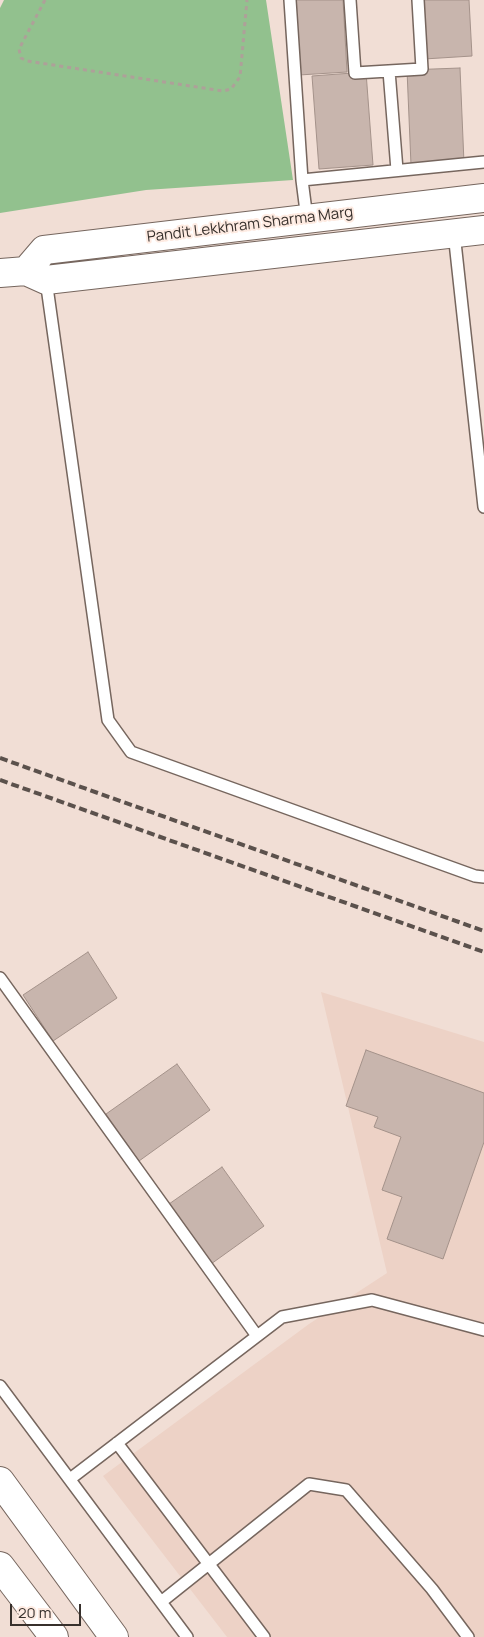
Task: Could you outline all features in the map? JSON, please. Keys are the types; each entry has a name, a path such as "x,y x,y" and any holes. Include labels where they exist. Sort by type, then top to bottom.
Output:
{"main road":[{"name":"Pandit Lekkhram Sharma Marg","path":"24,275 44,250 484,198"},
{"name":"Pandit Lekkhram Sharma Marg","path":"24,275 484,230"},
{"path":"0,1481 114,1637"},
{"path":"0,1566 54,1637"}],"lane":[{"path":"290,0 302,180 307,218"},
{"path":"350,0 355,73 422,69 418,0"},
{"path":"389,71 397,170"},
{"path":"302,180 484,162"},
{"path":"454,233 484,507"},
{"path":"24,275 108,720 131,752 475,876 484,877"},
{"path":"0,978 257,1336"},
{"path":"70,1479 282,1317 372,1300 484,1330"},
{"path":"0,1386 187,1637"},
{"path":"117,1443 264,1637"},
{"path":"161,1602 310,1484 346,1490 432,1589 468,1637"}],"path":[{"path":"46,0 19,49 20,58 27,61 223,91 231,89 240,77 247,0"}],"shaded area":[{"path":"321,992 484,1042 484,1637 227,1637 103,1476 309,1324 387,1273"}],"green space":[{"path":"4,0 266,0 293,180 146,190 0,213 0,8"}],"building":[{"path":"295,0 343,0 347,72 299,75"},
{"path":"421,0 469,0 472,56 424,59"},
{"path":"460,68 464,163 411,165 407,70"},
{"path":"366,72 373,165 319,169 312,76"},
{"path":"88,952 117,998 53,1041 23,995"},
{"path":"366,1050 484,1093 484,1142 443,1259 387,1239 402,1197 382,1190 401,1137 374,1127 378,1117 346,1106"},
{"path":"177,1064 210,1110 139,1161 106,1114"},
{"path":"222,1167 264,1226 211,1264 169,1204"}],"railway":[{"path":"0,758 484,931"},
{"path":"0,780 484,952"}]}
